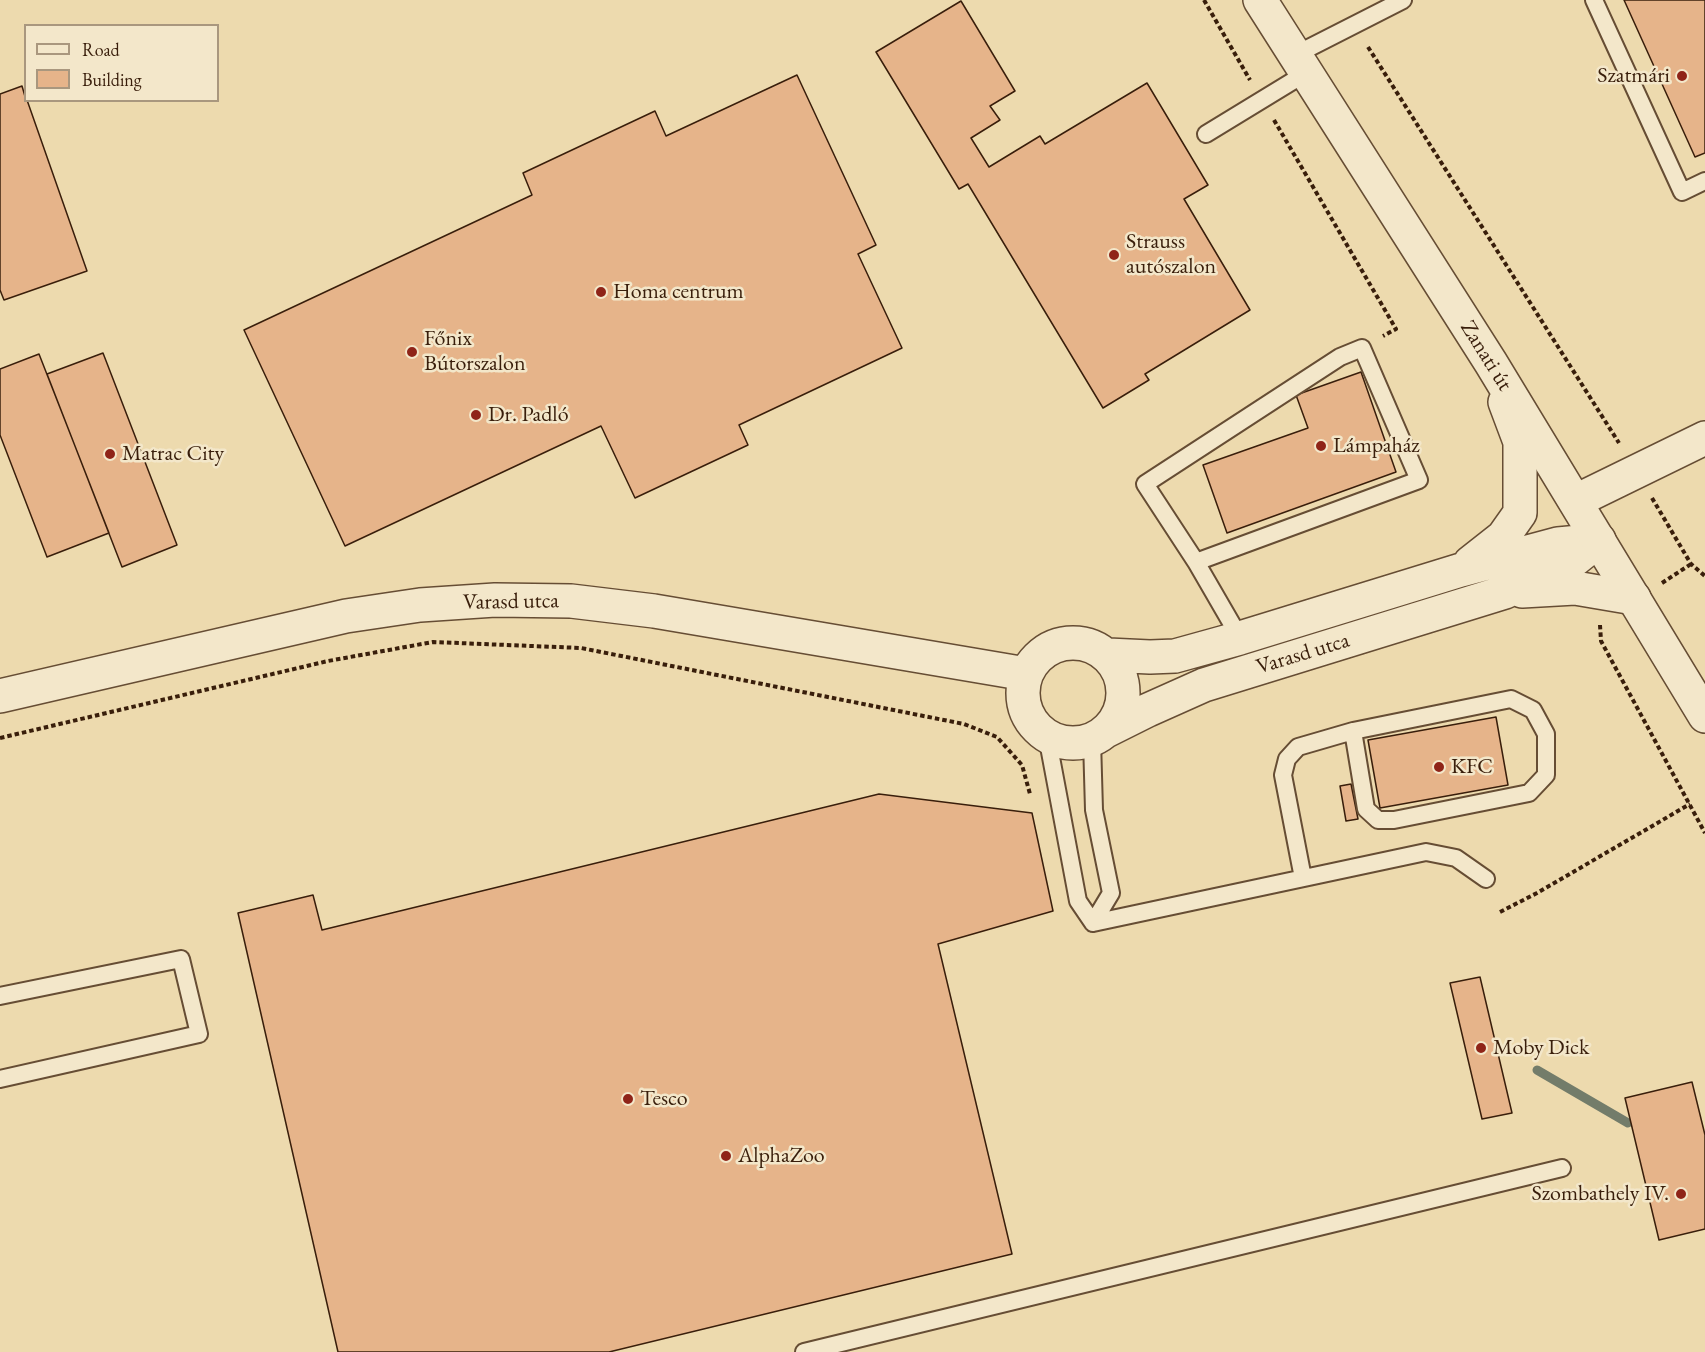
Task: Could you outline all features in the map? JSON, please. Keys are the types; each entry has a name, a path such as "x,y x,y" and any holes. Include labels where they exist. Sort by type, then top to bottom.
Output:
{"street":[{"name":"Zanati út","path":"1260,0 1491,363 1705,716"},
{"name":"Varasd utca","path":"1461,570 1503,537 1520,513 1520,442 1491,363"},
{"path":"1576,501 1705,438"},
{"name":"Varasd utca","path":"1108,655 1175,656 1461,570 1558,544 1599,540"},
{"name":"Varasd utca","path":"1099,736 1148,710 1204,685 1505,592 1574,560 1599,540"},
{"name":"Varasd utca","path":"1505,592 1575,588 1634,598"},
{"name":"Varasd utca","path":"0,696 346,616 420,605 495,600 571,601 654,611 1026,675"},
{"path":"1075,642 1093,646 1108,655 1118,669 1123,682 1122,700 1117,717 1099,736 1074,744 1057,741 1033,725 1025,710 1022,692 1030,665 1042,652 1058,644 1075,642"}],"lane":[{"path":"1206,134 1262,100 1301,64 1354,25 1403,0"},
{"path":"1594,0 1682,192 1705,181"},
{"path":"1196,562 1419,480 1362,348 1340,357 1145,484 1196,562 1240,638"},
{"path":"1303,878 1283,775 1287,759 1298,747 1353,731 1510,699 1533,710 1546,734 1546,775 1529,793 1394,820 1378,820 1366,809 1353,731"},
{"path":"1047,736 1078,901 1093,923"},
{"path":"1093,923 1111,893 1094,810 1099,736"},
{"path":"1093,923 1426,852 1456,858 1486,879"},
{"path":"0,996 181,959 199,1034 0,1079"},
{"path":"804,1352 1562,1168"}],"path":[{"path":"1203,0 1396,329 1362,348"},
{"path":"1354,25 1636,471 1691,564 1705,576"},
{"path":"1669,579 1691,564"},
{"path":"1605,619 1599,623 1601,642 1705,833"},
{"path":"0,738 328,661 433,642 581,648 964,724 997,737 1022,765 1031,798 1042,824 1062,819"},
{"path":"1500,912 1690,804"}],"building":[{"name":"Szatmári","path":"1624,0 1705,0 1705,153 1695,157"},
{"name":"Strauss autószalon","path":"961,1 1015,91 990,106 1000,120 971,138 989,167 1040,136 1045,144 1147,83 1208,185 1184,199 1250,310 1145,374 1149,380 1103,408 968,184 959,189 876,52"},
{"name":"Homa centrum","path":"797,75 876,245 858,254 902,348 739,425 748,445 635,498 601,426 345,546 244,330 532,195 523,173 655,111 666,136"},
{"path":"22,86 24,102 28,102 87,271 4,300 0,290 0,94"},
{"name":"Matrac City","path":"103,353 177,545 122,567 47,374"},
{"path":"39,354 109,533 47,557 0,435 0,369"},
{"name":"Lámpaház","path":"1361,372 1396,472 1227,533 1203,465 1308,428 1296,395"},
{"name":"KFC","path":"1496,717 1508,785 1380,808 1368,740"},
{"path":"1351,784 1358,819 1346,821 1340,786"},
{"name":"Tesco","path":"879,794 1032,813 1053,911 938,944 1012,1254 609,1352 338,1352 238,913 313,895 322,930"},
{"name":"Moby Dick","path":"1480,977 1512,1113 1482,1119 1450,983"},
{"path":"1692,1082 1705,1135 1705,1229 1659,1240 1625,1098"}],"waterway":[{"path":"1537,1070 1628,1123"}],"place":[{"name":"Szatmári","path":"1682,76"},
{"name":"Strauss autószalon","path":"1114,255"},
{"name":"Homa centrum","path":"601,292"},
{"name":"Főnix Bútorszalon","path":"412,352"},
{"name":"Dr. Padló","path":"476,415"},
{"name":"Lámpaház","path":"1321,446"},
{"name":"Matrac City","path":"110,454"},
{"name":"KFC","path":"1439,767"},
{"name":"Moby Dick","path":"1481,1048"},
{"name":"Tesco","path":"628,1099"},
{"name":"AlphaZoo","path":"726,1156"},
{"name":"Szombathely IV.","path":"1681,1194"}]}
